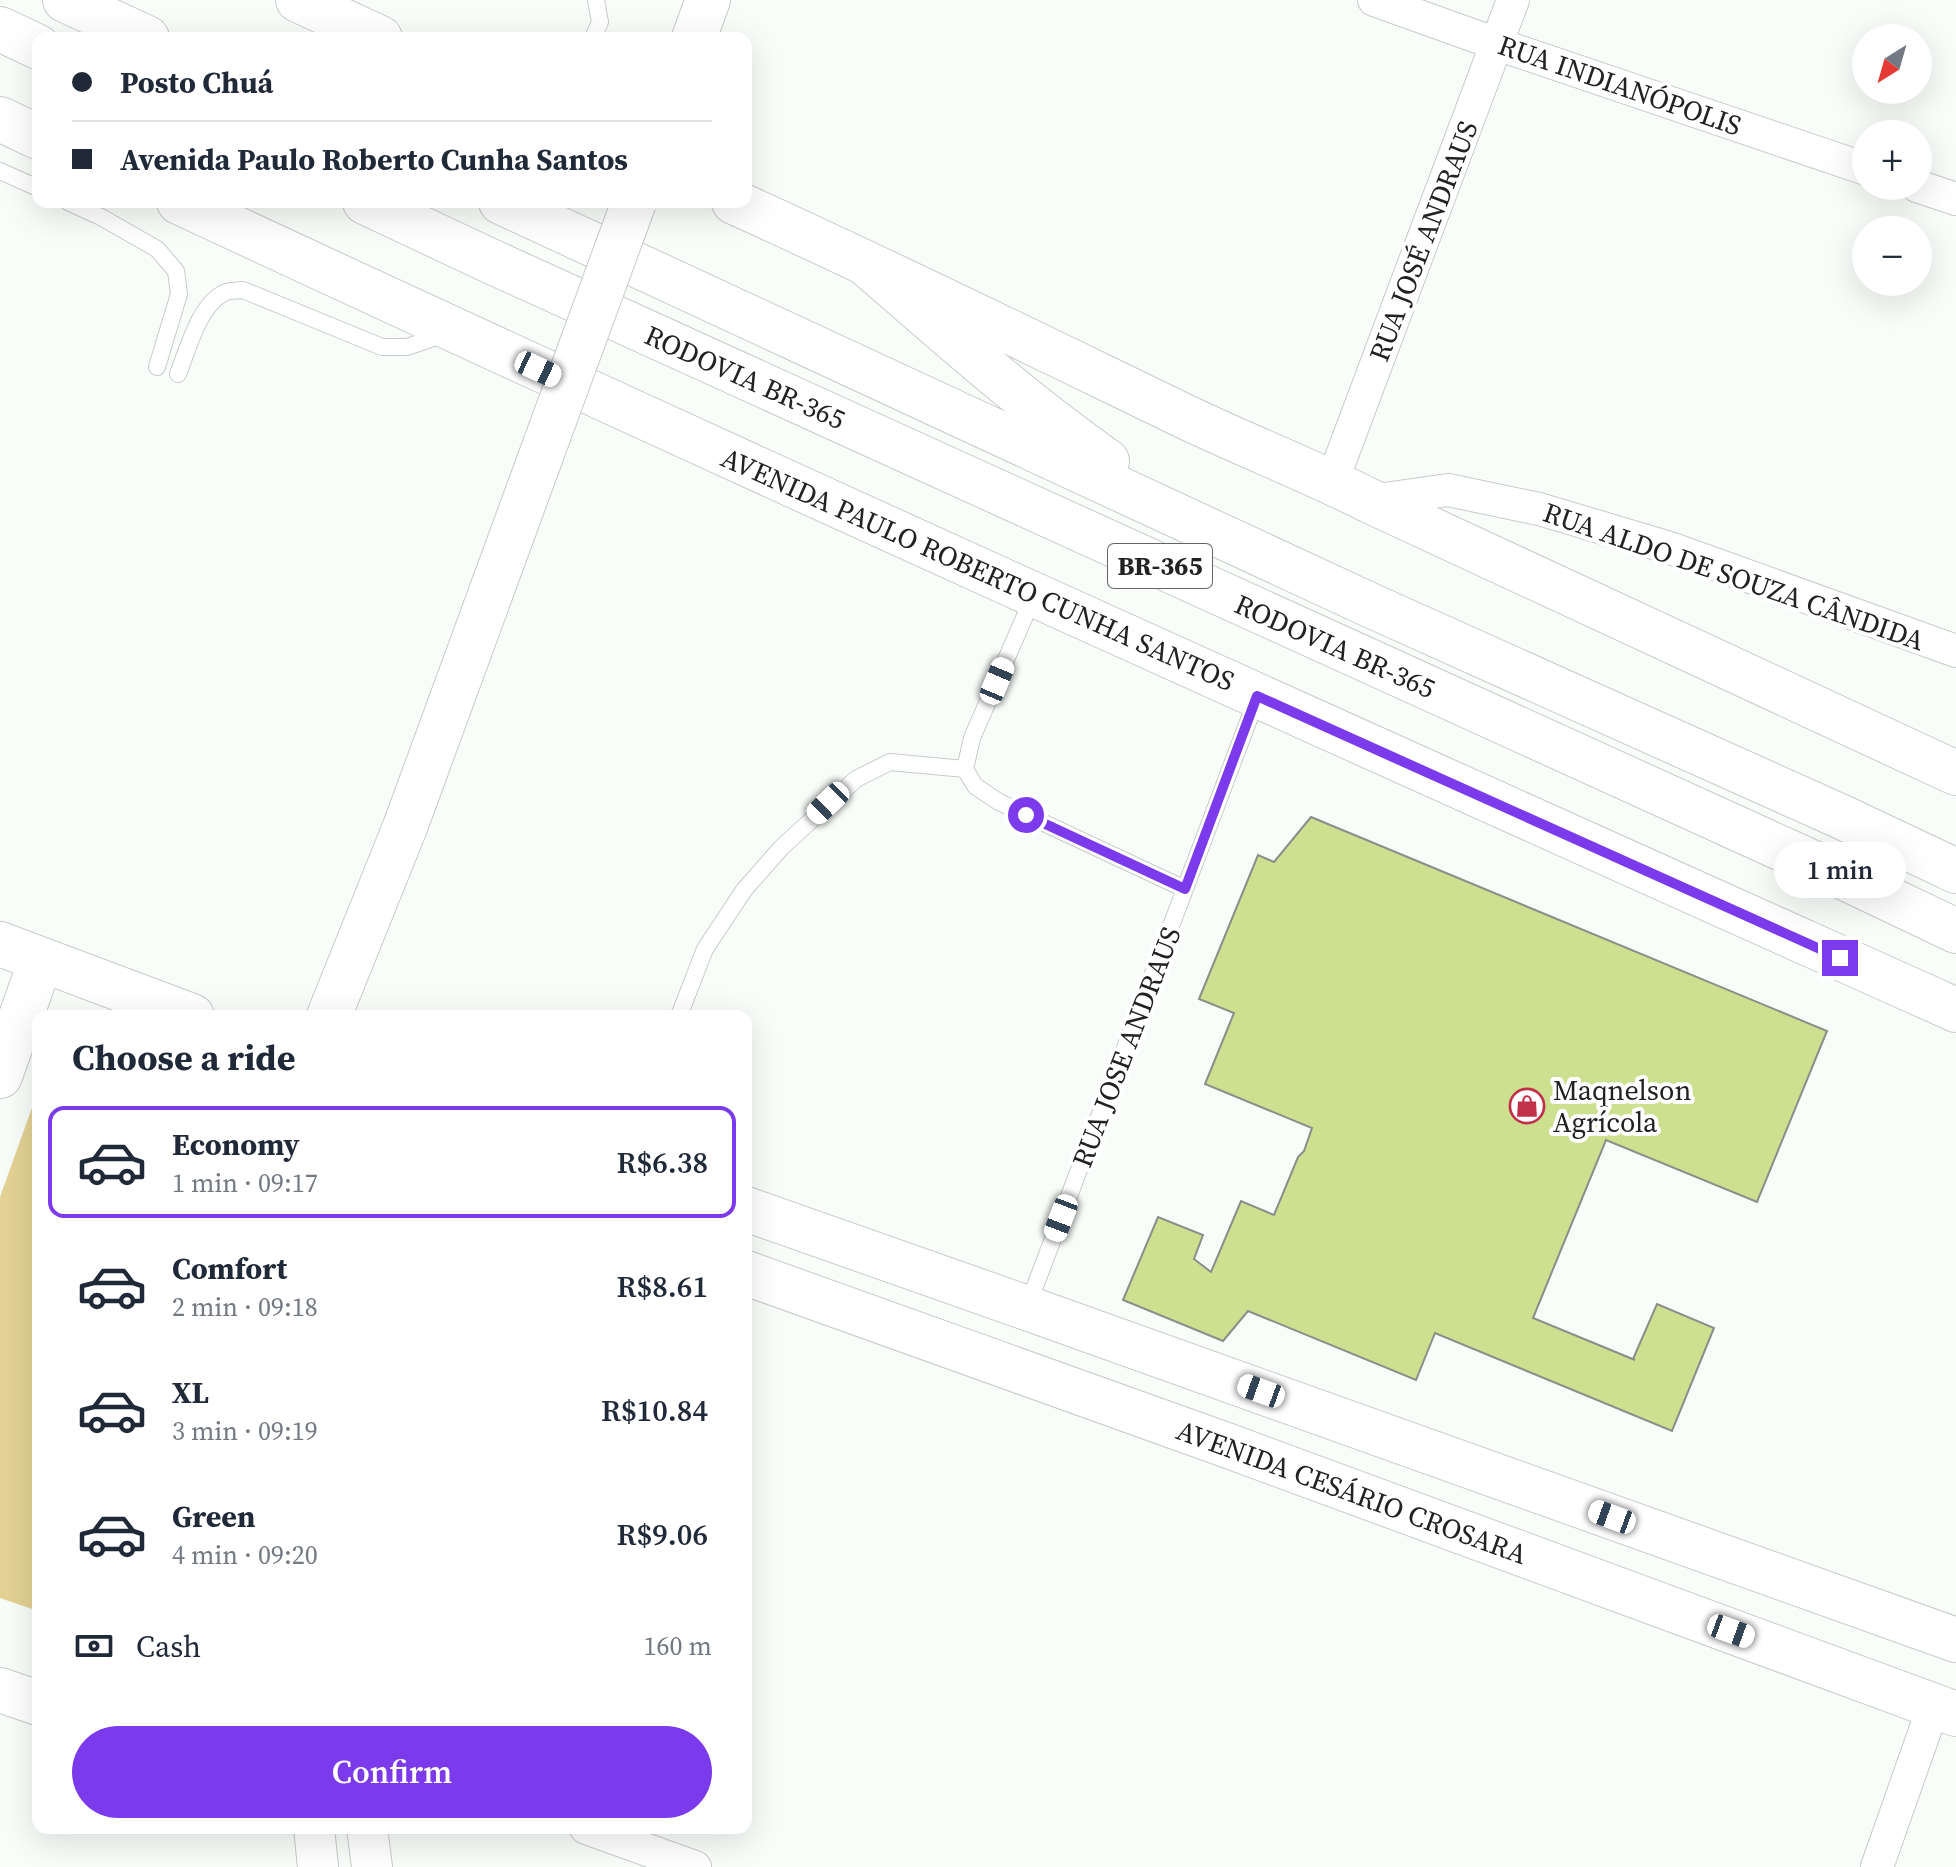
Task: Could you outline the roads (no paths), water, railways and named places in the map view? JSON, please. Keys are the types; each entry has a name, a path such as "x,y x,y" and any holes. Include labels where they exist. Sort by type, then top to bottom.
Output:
{"main road":[{"path":"65,0 134,32"},
{"path":"696,32 708,0"},
{"path":"324,5 370,32"},
{"path":"0,29 32,44"},
{"path":"0,119 32,134"},
{"name":"AVENIDA PAULO ROBERTO CUNHA SANTOS","path":"192,208 1034,595 1956,1010"},
{"name":"RODOVIA BR-365","path":"378,208 1956,931"},
{"name":"RODOVIA BR-365","path":"514,208 1956,871"},
{"path":"331,1010 405,827 632,208"},
{"path":"747,208 1232,439 1332,482 1956,773"},
{"path":"864,262 1046,417 1201,526"},
{"path":"0,944 176,1010"},
{"path":"0,1076 41,960"},
{"path":"752,1211 1612,1517 1953,1631"},
{"name":"AVENIDA CESÁRIO CROSARA","path":"752,1275 1945,1710"},
{"path":"1586,1578 1612,1517"},
{"path":"0,1690 32,1701"}],"street":[{"name":"RUA INDIANÓPOLIS","path":"1374,0 1852,164"},
{"name":"RUA JOSÉ ANDRAUS","path":"1332,482 1513,0"},
{"path":"1932,191 1956,199"},
{"name":"RUA ALDO DE SOUZA CÂNDIDA","path":"1370,501 1448,490 1539,509 1670,548 1956,651"},
{"path":"1877,1867 1945,1710"},
{"path":"315,1834 318,1867"},
{"path":"368,1834 372,1867"},
{"path":"603,1834 695,1867"}],"lane":[{"path":"596,0 600,22 596,32"},
{"path":"0,171 32,185"},
{"path":"81,208 157,249 176,271 179,294 157,367"},
{"path":"178,374 202,314 225,292 243,290 382,347 407,347 454,331"},
{"path":"1034,595 972,738 965,769 975,786 999,802 1185,889"},
{"name":"RUA JOSE ANDRAUS","path":"1027,1308 1257,696"},
{"path":"681,1010 705,949 744,890 781,848 856,779 890,762 965,769"}],"place":[{"name":"Maqnelson Agrícola","path":"1527,1106"}]}
